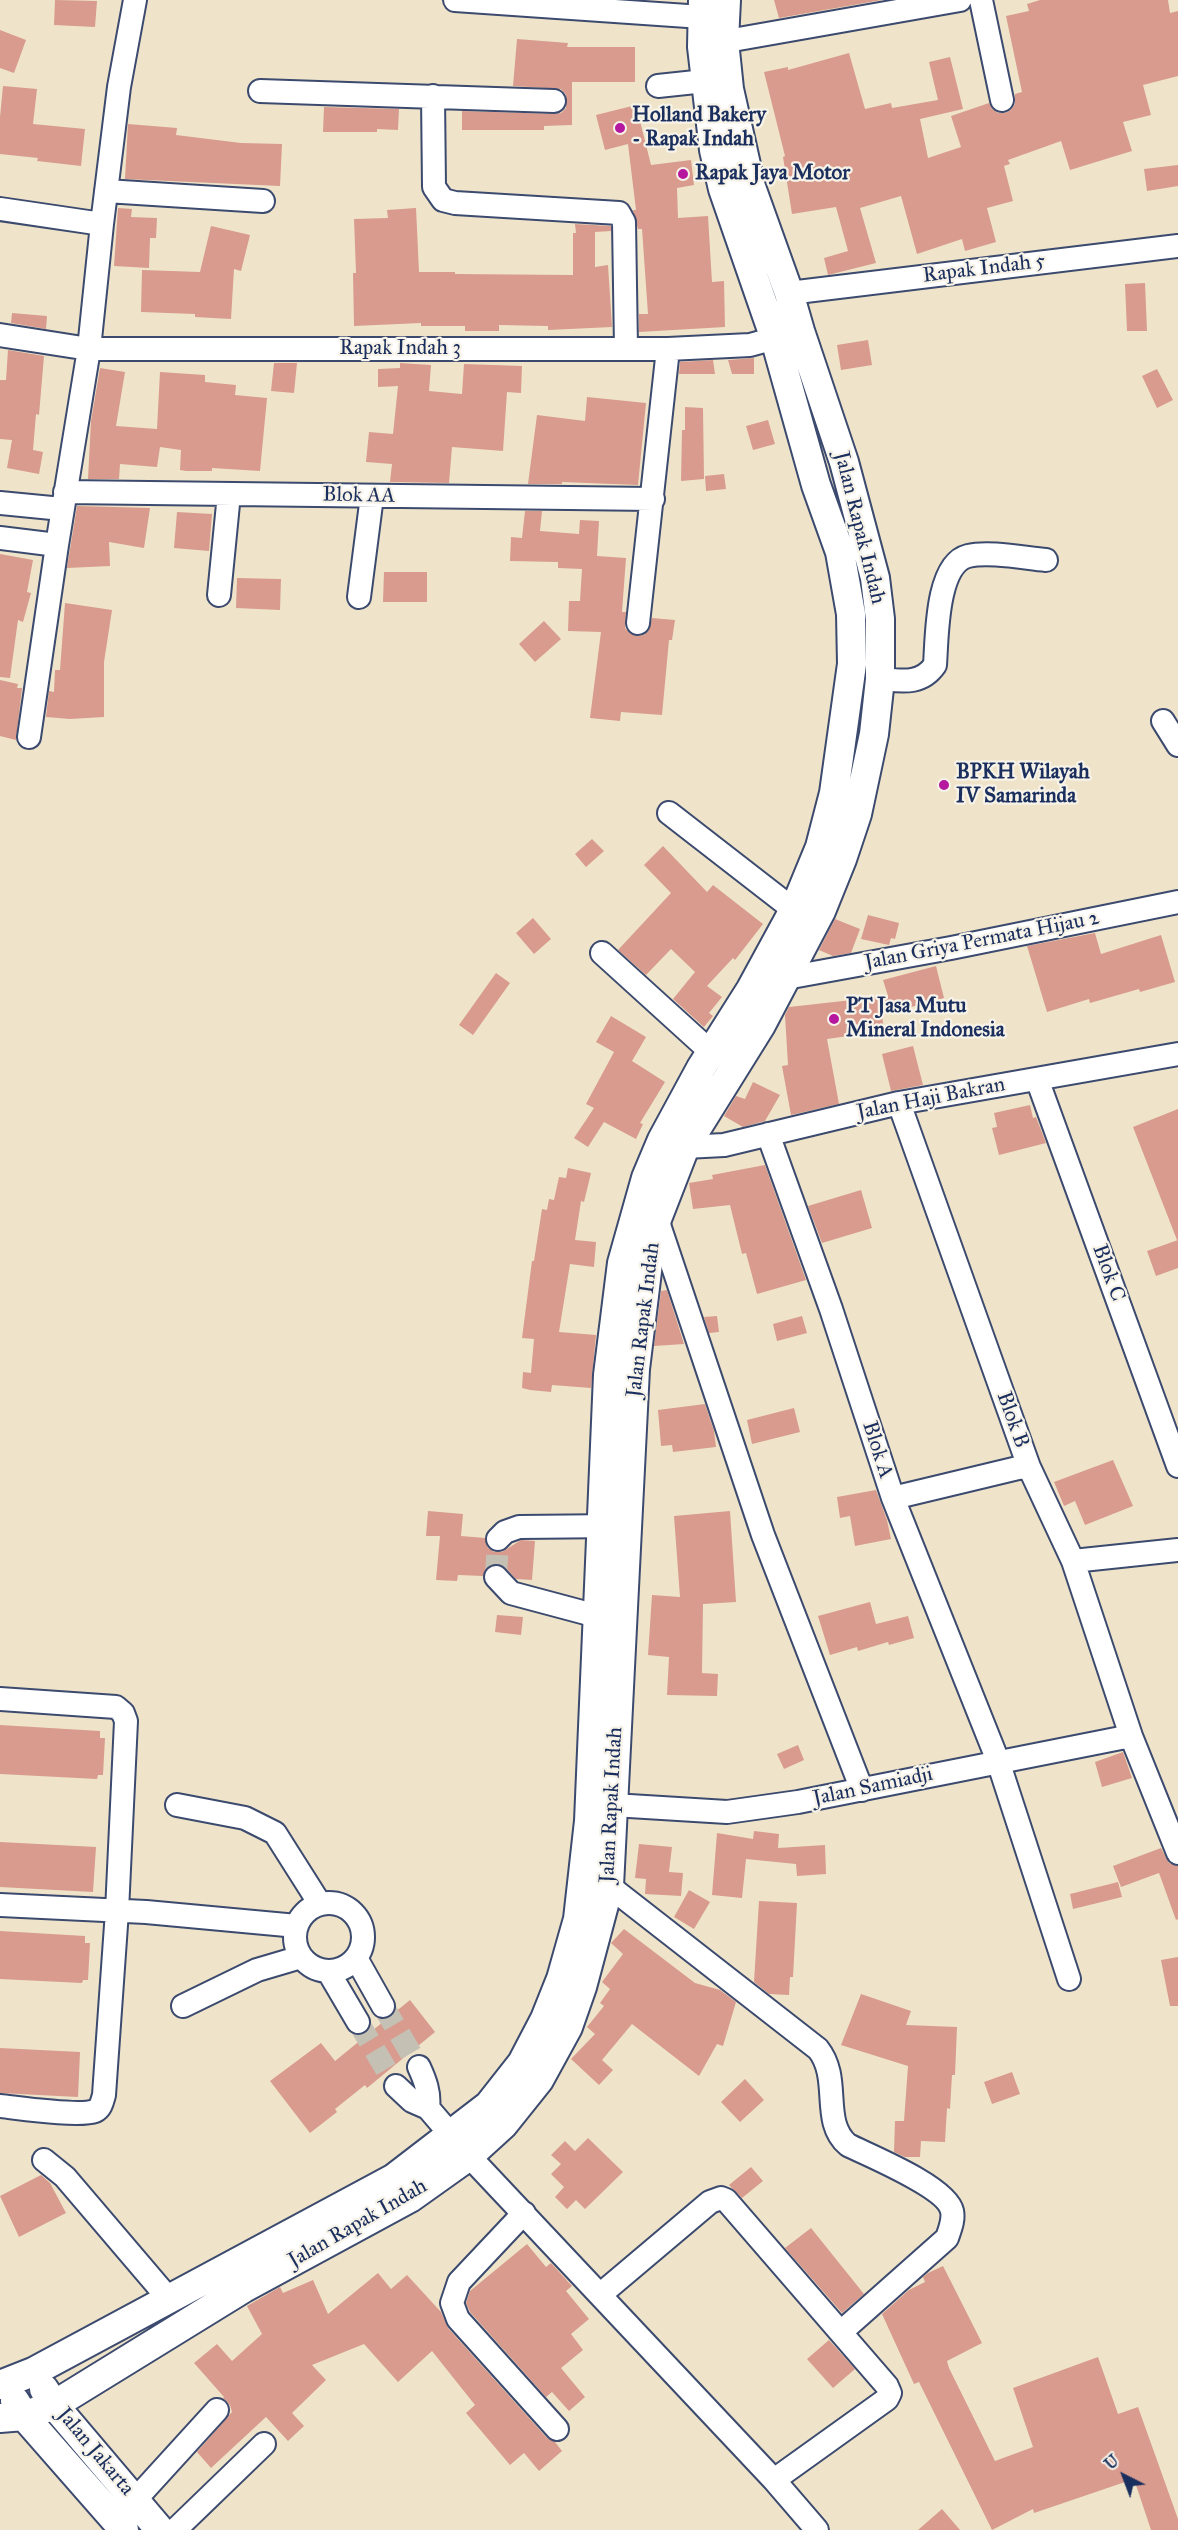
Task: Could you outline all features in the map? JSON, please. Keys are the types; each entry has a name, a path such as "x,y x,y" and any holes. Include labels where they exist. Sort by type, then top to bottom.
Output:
{"main road":[{"name":"Jalan Rapak Indah","path":"12,2417 54,2404 243,2288 410,2198 460,2146 522,2063 545,2019 557,1989 578,1919 610,1617 629,1525 635,1369 648,1263 657,1219 685,1147 761,1025 821,911 842,860 857,814 874,734 880,679 880,619 871,561 844,462 723,189 714,150 705,81 726,0"},
{"name":"Jalan Rapak Indah","path":"3,2385 33,2372 394,2178 503,2125 539,2080 568,2027 582,1988 609,1886 613,1805 610,1617 601,1527 608,1376 622,1263 646,1178 662,1140 711,1052 752,989 794,910 820,847 834,793 852,664 851,614 847,582 840,552 816,485 788,335 789,293 751,187 729,89 703,8"},
{"path":"844,727 874,734"},
{"name":"Jalan Jakarta","path":"33,2372 54,2404 160,2530"},
{"name":"Jalan Jakarta","path":"3,2385 12,2417 124,2530"}],"street":[{"path":"29,737 63,501 89,349 119,87 135,0"},
{"path":"455,0 703,8"},
{"path":"981,0 1002,100"},
{"path":"713,44 946,1"},
{"path":"658,86 705,81"},
{"path":"261,91 554,100"},
{"path":"433,96 434,187 443,200 455,203 619,213 624,222 626,348"},
{"path":"106,191 263,201"},
{"path":"0,209 102,224"},
{"name":"Rapak Indah 5","path":"789,293 1178,246"},
{"name":"Rapak Indah 3","path":"0,335 89,349 668,348 750,345 788,335"},
{"path":"638,623 668,348"},
{"path":"219,595 229,494"},
{"name":"Blok AA","path":"0,503 229,494 653,499"},
{"path":"359,597 372,496"},
{"path":"0,538 57,544"},
{"path":"880,679 911,682 929,673 935,665 942,590 949,573 965,556 1046,560"},
{"path":"1163,721 1178,745"},
{"path":"669,813 794,910"},
{"name":"Jalan Griya Permata Hijau 2","path":"786,978 951,948 1178,902"},
{"path":"602,953 711,1052"},
{"name":"Jalan Haji Bakran","path":"685,1147 724,1145 899,1103 1178,1054"},
{"name":"Blok C","path":"1038,1079 1178,1466"},
{"name":"Blok B","path":"899,1103 1029,1467 1073,1561 1131,1736 1178,1853"},
{"name":"Blok A","path":"768,1134 831,1309 893,1498 998,1761 1069,1979"},
{"path":"657,1219 763,1534 862,1790"},
{"path":"893,1498 1029,1467"},
{"path":"498,1539 506,1532 519,1527 629,1525"},
{"path":"1073,1561 1178,1550"},
{"path":"496,1577 511,1593 610,1617"},
{"path":"0,1699 116,1707 123,1713 126,1721 117,1911 104,2095 100,2107 93,2112 78,2113 0,2106"},
{"name":"Jalan Samiadji","path":"613,1805 727,1812 862,1790 1131,1736"},
{"path":"177,1805 245,1818 275,1833 320,1904"},
{"path":"609,1886 818,2049 829,2069 835,2128 839,2137 848,2145 935,2189 952,2209 952,2223 947,2238 841,2332"},
{"path":"320,1904 341,1905 358,1918 363,1938 356,1958 349,1965 328,1971 317,1970 301,1957 296,1947 297,1926 310,1909 320,1904"},
{"path":"0,1905 117,1911 297,1926"},
{"path":"183,2006 257,1970 301,1957"},
{"path":"356,1958 383,2006"},
{"path":"328,1971 358,2022"},
{"path":"419,2067 426,2084 428,2108"},
{"path":"396,2086 411,2101 428,2108 460,2146 774,2480 817,2530"},
{"path":"44,2160 65,2177 169,2299"},
{"path":"601,2294 710,2202 721,2198 726,2200 887,2386 890,2393 887,2399 774,2480"},
{"path":"524,2213 459,2282 452,2303 458,2319 557,2429"},
{"path":"135,2500 216,2410"},
{"path":"175,2530 264,2445"}],"building":[{"path":"55,0 97,1 95,27 54,25"},
{"path":"774,0 882,0 779,18"},
{"path":"1040,0 1168,0 1170,13 1178,11 1178,76 1143,85 1151,115 1123,122 1132,151 1070,170 1061,141 1008,160 1010,164 1004,166 1013,201 987,208 996,242 965,251 962,239 917,254 901,196 860,208 876,263 828,275 824,258 848,251 836,207 792,214 783,157 785,156 764,72 788,67 788,70 849,53 865,109 891,103 892,108 938,100 929,62 950,57 963,109 920,119 928,158 961,147 951,116 989,103 998,113 1011,110 1015,104 1015,94 1022,92 1006,16 1029,11 1027,4"},
{"path":"0,30 26,40 14,73 0,68"},
{"path":"517,39 568,43 567,47 635,47 635,82 572,82 572,125 544,126 544,130 462,130 462,111 554,114 561,113 566,108 566,95 561,89 513,86"},
{"path":"3,86 37,89 33,124 85,129 81,166 0,154"},
{"path":"636,105 651,165 691,160 694,185 677,188 678,218 708,216 712,282 724,281 725,327 639,332 639,314 648,314 642,229 638,229 633,210 636,210 628,144 605,150 596,115"},
{"path":"324,107 399,109 398,130 323,132"},
{"path":"128,124 177,128 176,135 241,143 282,144 280,186 125,179"},
{"path":"1178,165 1178,186 1147,191 1144,169"},
{"path":"118,208 132,209 131,217 157,218 156,238 150,238 149,268 114,266"},
{"path":"416,208 419,272 573,275 575,224 611,226 611,231 595,232 595,267 608,265 612,327 548,330 548,326 499,325 499,331 465,331 465,326 421,326 421,323 354,326 353,273 356,273 354,219 388,218 387,210"},
{"path":"211,226 250,235 241,271 234,269 231,319 195,317 195,314 141,312 142,270 200,272"},
{"path":"1145,283 1147,331 1127,331 1125,284"},
{"path":"12,313 47,316 46,329 11,323"},
{"path":"868,340 872,365 841,370 837,345"},
{"path":"8,350 44,356 39,415 36,414 33,450 43,452 39,474 7,468 12,440 0,439 0,380 6,380"},
{"path":"754,358 754,374 732,374 728,360"},
{"path":"713,360 715,374 679,374 680,362"},
{"path":"274,363 297,363 294,393 271,391"},
{"path":"400,363 431,365 429,391 462,394 464,364 522,366 521,393 507,392 503,451 452,447 449,483 390,482 392,464 366,462 369,432 393,434 398,386 378,387 378,369 400,368"},
{"path":"100,368 125,372 116,426 157,429 160,372 205,375 205,382 236,385 235,395 267,398 260,471 212,468 212,471 180,470 181,450 160,447 157,467 120,464 119,479 88,479 91,421"},
{"path":"1157,369 1173,400 1157,408 1142,376"},
{"path":"587,397 646,403 638,485 562,482 562,484 528,484 537,415 585,421"},
{"path":"685,407 703,408 704,479 681,481"},
{"path":"768,420 775,444 753,450 746,426"},
{"path":"724,474 726,489 706,491 705,476"},
{"path":"77,506 150,508 144,548 109,542 110,566 67,568"},
{"path":"525,511 542,511 540,531 579,534 580,520 599,521 597,556 626,558 622,612 626,612 625,628 630,633 636,636 644,635 649,630 652,618 675,620 672,640 669,640 662,715 621,712 620,721 590,718 601,632 568,631 569,601 580,601 582,569 558,568 558,562 510,561 511,537 522,538"},
{"path":"177,512 212,514 209,551 174,548"},
{"path":"0,554 33,560 27,592 31,593 23,622 18,620 10,678 0,677"},
{"path":"384,572 427,572 427,602 383,602"},
{"path":"237,578 281,579 280,610 236,608"},
{"path":"65,603 112,610 104,662 104,717 70,719 46,717 49,691 54,692 55,670 60,670"},
{"path":"544,621 561,639 535,662 519,644"},
{"path":"0,680 18,684 17,688 22,688 16,740 0,736"},
{"path":"592,839 604,851 586,867 575,854"},
{"path":"663,846 707,892 713,885 763,924 735,960 733,958 707,986 722,997 709,1013 713,1016 704,1027 673,999 695,972 671,949 646,975 618,950 671,893 644,865"},
{"path":"868,915 899,923 895,939 891,938 889,945 861,939"},
{"path":"533,918 551,939 534,954 516,933"},
{"path":"835,919 860,929 851,953 833,956 819,950"},
{"path":"1095,933 1101,954 1161,935 1175,982 1140,992 1139,989 1090,1003 1089,999 1047,1012 1027,946"},
{"path":"936,966 944,998 882,1015 884,1031 827,1039 839,1104 791,1115 782,1066 788,1065 785,1015 789,1007 888,996 883,980"},
{"path":"496,973 510,983 473,1035 459,1025"},
{"path":"611,1016 646,1037 632,1061 665,1082 640,1123 643,1124 636,1139 604,1122 588,1147 574,1138 594,1108 586,1104 614,1052 596,1042"},
{"path":"913,1046 923,1085 891,1091 882,1054"},
{"path":"753,1082 780,1095 765,1121 743,1127 724,1116 736,1096 745,1099"},
{"path":"1030,1105 1033,1118 1036,1117 1046,1143 999,1155 992,1128 997,1127 994,1113"},
{"path":"1178,1109 1178,1240 1177,1240 1133,1127"},
{"path":"765,1165 806,1280 757,1294 746,1253 742,1254 730,1205 693,1209 689,1183 713,1179 712,1175"},
{"path":"568,1168 591,1173 584,1202 581,1201 575,1240 596,1242 594,1267 570,1264 559,1332 596,1335 591,1388 552,1385 551,1392 530,1390 522,1388 523,1372 531,1373 534,1339 522,1338 532,1261 534,1261 542,1209 547,1210 549,1199 554,1200 559,1177 566,1178"},
{"path":"861,1190 872,1228 822,1243 808,1206"},
{"path":"1178,1240 1178,1268 1156,1276 1147,1251"},
{"path":"667,1290 684,1344 654,1346 661,1291"},
{"path":"717,1316 719,1332 709,1333 704,1317"},
{"path":"802,1316 807,1333 777,1341 773,1324"},
{"path":"705,1404 714,1431 716,1447 673,1452 672,1445 661,1446 658,1410"},
{"path":"794,1408 800,1432 752,1444 747,1420"},
{"path":"1113,1460 1133,1506 1085,1525 1075,1501 1064,1506 1054,1482"},
{"path":"876,1490 891,1539 855,1546 850,1516 840,1518 837,1497"},
{"path":"428,1511 463,1514 461,1536 485,1538 488,1548 494,1552 502,1552 521,1540 535,1541 532,1580 516,1579 505,1567 494,1564 486,1568 483,1576 458,1575 457,1581 436,1580 440,1536 426,1536"},
{"path":"730,1511 736,1602 703,1604 702,1673 718,1674 717,1696 667,1695 669,1657 648,1655 652,1595 680,1597 674,1516"},
{"path":"870,1602 876,1624 908,1616 914,1638 889,1645 888,1642 858,1651 857,1647 830,1655 818,1616"},
{"path":"497,1615 523,1617 521,1635 495,1632"},
{"path":"0,1725 100,1731 100,1738 105,1738 103,1775 98,1775 97,1779 0,1774"},
{"path":"798,1745 804,1760 784,1769 777,1754"},
{"path":"1123,1752 1132,1778 1102,1787 1095,1762"},
{"path":"754,1831 779,1834 778,1848 825,1845 826,1874 797,1876 796,1864 746,1859 742,1898 712,1895 717,1833 753,1839"},
{"path":"0,1842 96,1847 93,1892 0,1887"},
{"path":"639,1844 672,1847 669,1872 683,1873 681,1896 645,1894 646,1879 635,1878"},
{"path":"1161,1848 1169,1863 1178,1866 1178,1919 1176,1920 1159,1873 1121,1887 1113,1866"},
{"path":"1118,1882 1122,1897 1073,1909 1070,1894"},
{"path":"689,1890 710,1902 694,1929 674,1917"},
{"path":"759,1901 797,1903 793,1977 790,1977 789,1995 769,1994 754,1982"},
{"path":"624,1929 695,1983 720,1990 736,2002 723,2046 717,2044 699,2076 632,2024 602,2060 613,2070 599,2085 571,2059 595,2034 587,2027 604,2006 600,2003 610,1989 602,1982 623,1954 611,1943"},
{"path":"0,1931 85,1936 85,1943 90,1943 88,1980 83,1980 82,1983 0,1979"},
{"path":"1178,1957 1178,2006 1170,2006 1161,1960"},
{"path":"861,1994 911,2011 906,2025 957,2027 955,2075 952,2075 950,2109 947,2108 945,2142 921,2141 920,2157 905,2157 894,2152 895,2121 904,2121 908,2066 841,2045"},
{"path":"410,2000 435,2032 367,2088 365,2085 335,2109 337,2112 310,2133 270,2081 321,2043 335,2061"},
{"path":"0,2048 80,2052 78,2097 0,2093"},
{"path":"1012,2072 1020,2094 992,2104 984,2082"},
{"path":"745,2079 764,2100 740,2122 721,2102"},
{"path":"588,2138 623,2172 585,2209 576,2200 567,2209 555,2197 564,2187 551,2174 561,2164 551,2155 565,2141 575,2151"},
{"path":"751,2167 763,2181 742,2198 729,2185"},
{"path":"41,2175 50,2183 66,2213 19,2237 0,2196"},
{"path":"811,2228 864,2294 842,2313 785,2248"},
{"path":"527,2244 546,2267 551,2263 572,2286 566,2291 589,2319 571,2334 583,2350 561,2368 585,2397 569,2411 552,2392 546,2397 470,2312 466,2303 470,2291"},
{"path":"943,2266 982,2343 947,2361 995,2461 1033,2447 1013,2388 1098,2357 1118,2414 1138,2407 1178,2519 1178,2530 1151,2530 1134,2479 1034,2513 1033,2509 992,2530 919,2382 914,2384 882,2314 909,2290 925,2282 923,2277 928,2273"},
{"path":"378,2273 391,2289 407,2275 441,2312 448,2328 547,2438 555,2442 562,2451 539,2471 524,2453 510,2465 466,2413 475,2405 432,2351 398,2382 364,2344 312,2365 326,2380 292,2413 304,2426 288,2441 266,2417 211,2468 197,2452 232,2412 224,2397 194,2363 217,2344 232,2361 262,2334 247,2306 280,2287 283,2293 313,2280 328,2314"},
{"path":"829,2340 855,2369 833,2388 807,2359"},
{"path":"942,2509 960,2530 918,2530"}],"tunnel":[{"path":"496,1577 498,1539"},
{"path":"383,2006 419,2067"},
{"path":"358,2022 396,2086"}],"place":[{"name":"Holland Bakery - Rapak Indah","path":"620,128"},
{"name":"Rapak Jaya Motor","path":"683,174"},
{"name":"BPKH Wilayah IV Samarinda","path":"944,785"},
{"name":"PT Jasa Mutu Mineral Indonesia","path":"834,1019"}]}
